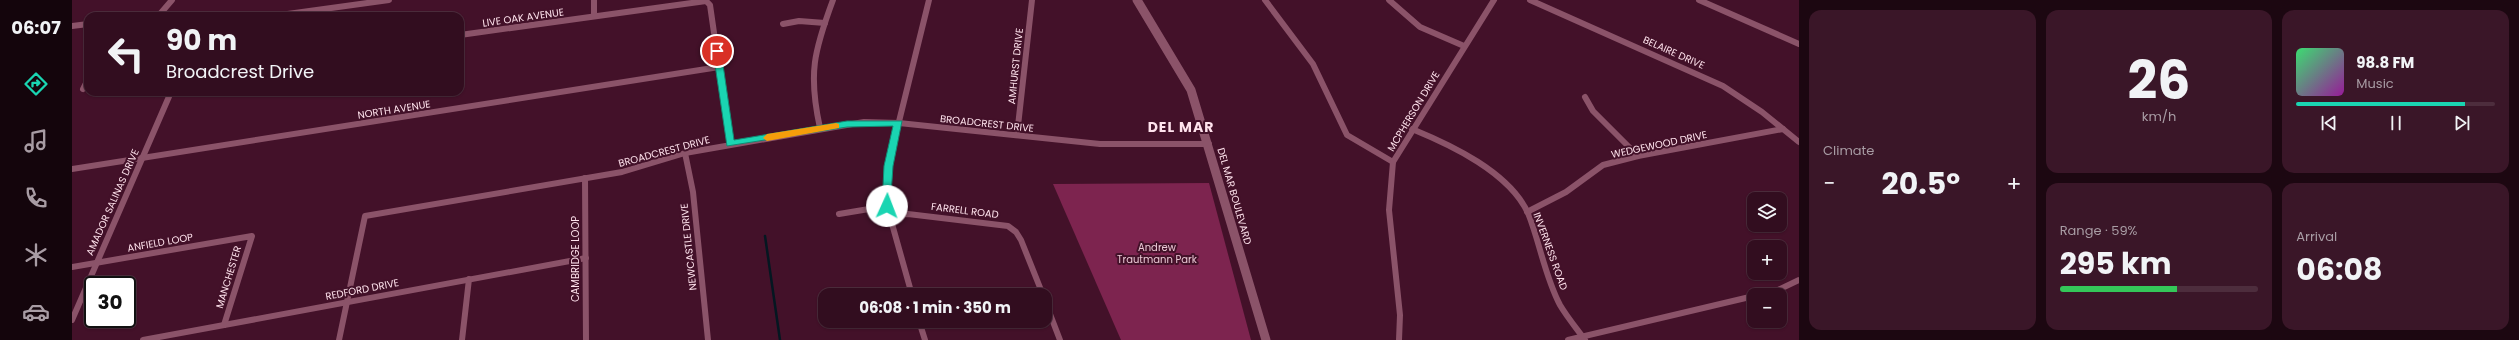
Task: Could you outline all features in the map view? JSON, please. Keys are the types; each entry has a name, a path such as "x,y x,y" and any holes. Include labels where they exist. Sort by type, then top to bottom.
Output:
{"main road":[{"name":"DEL MAR BOULEVARD","path":"1137,0 1191,90 1209,144 1266,340"}],"street":[{"path":"162,12 172,0"},
{"path":"302,12 389,0"},
{"path":"594,0 594,16"},
{"path":"820,128 813,101 811,64 833,0"},
{"path":"910,288 887,206 888,166 929,0"},
{"name":"AMHURST DRIVE","path":"1017,135 1032,0"},
{"path":"1266,0 1313,64 1347,135 1366,148 1393,162"},
{"path":"1389,0 1420,27 1464,46"},
{"name":"MCPHERSON DRIVE","path":"1399,340 1400,319 1387,207 1389,180 1393,162 1412,129 1494,0"},
{"name":"BELAIRE DRIVE","path":"1530,0 1705,77 1742,97 1799,142"},
{"path":"1699,0 1799,44"},
{"path":"706,1 710,5 730,144"},
{"name":"LIVE OAK AVENUE","path":"464,34 706,1"},
{"path":"784,24 799,21 825,24"},
{"path":"72,26 84,24"},
{"name":"NORTH AVENUE","path":"72,169 719,67"},
{"name":"AMADOR SALINAS DRIVE","path":"72,320 169,96"},
{"path":"1585,97 1593,111 1638,156"},
{"name":"BROADCREST DRIVE","path":"347,302 365,216 647,166 685,153 730,144 820,128 864,122 899,123 1100,144 1209,144"},
{"name":"INVERNESS ROAD","path":"1412,129 1451,145 1482,164 1508,187 1527,212 1560,305 1584,338"},
{"name":"WEDGEWOOD DRIVE","path":"1527,212 1566,192 1603,166 1638,156 1783,129"},
{"name":"NEWCASTLE DRIVE","path":"685,153 693,192 708,340"},
{"name":"CAMBRIDGE LOOP","path":"585,178 586,340"},
{"path":"839,214 887,206"},
{"name":"FARRELL ROAD","path":"890,216 908,214 1008,226 1016,232 1021,240 1040,288"},
{"name":"ANFIELD LOOP","path":"72,267 252,236"},
{"name":"MANCHESTER","path":"224,325 252,236"},
{"name":"REDFORD DRIVE","path":"143,340 586,258"},
{"path":"462,340 469,279"},
{"path":"1782,288 1799,280"},
{"path":"1568,340 1584,338 1747,298"},
{"path":"340,340 347,302"},
{"path":"1052,319 1060,340"},
{"path":"921,328 925,340"}],"green space":[{"name":"Andrew Trautmann Park","path":"1209,183 1251,340 1121,340 1053,184"}],"waterway":[{"path":"765,236 780,340"}],"slow traffic":[{"path":"767,138 836,126"}],"district":[{"name":"DEL MAR","path":"1181,127"}],"route":[{"path":"717,51 730,144 847,124 864,122 899,123 888,166 887,206"}]}
